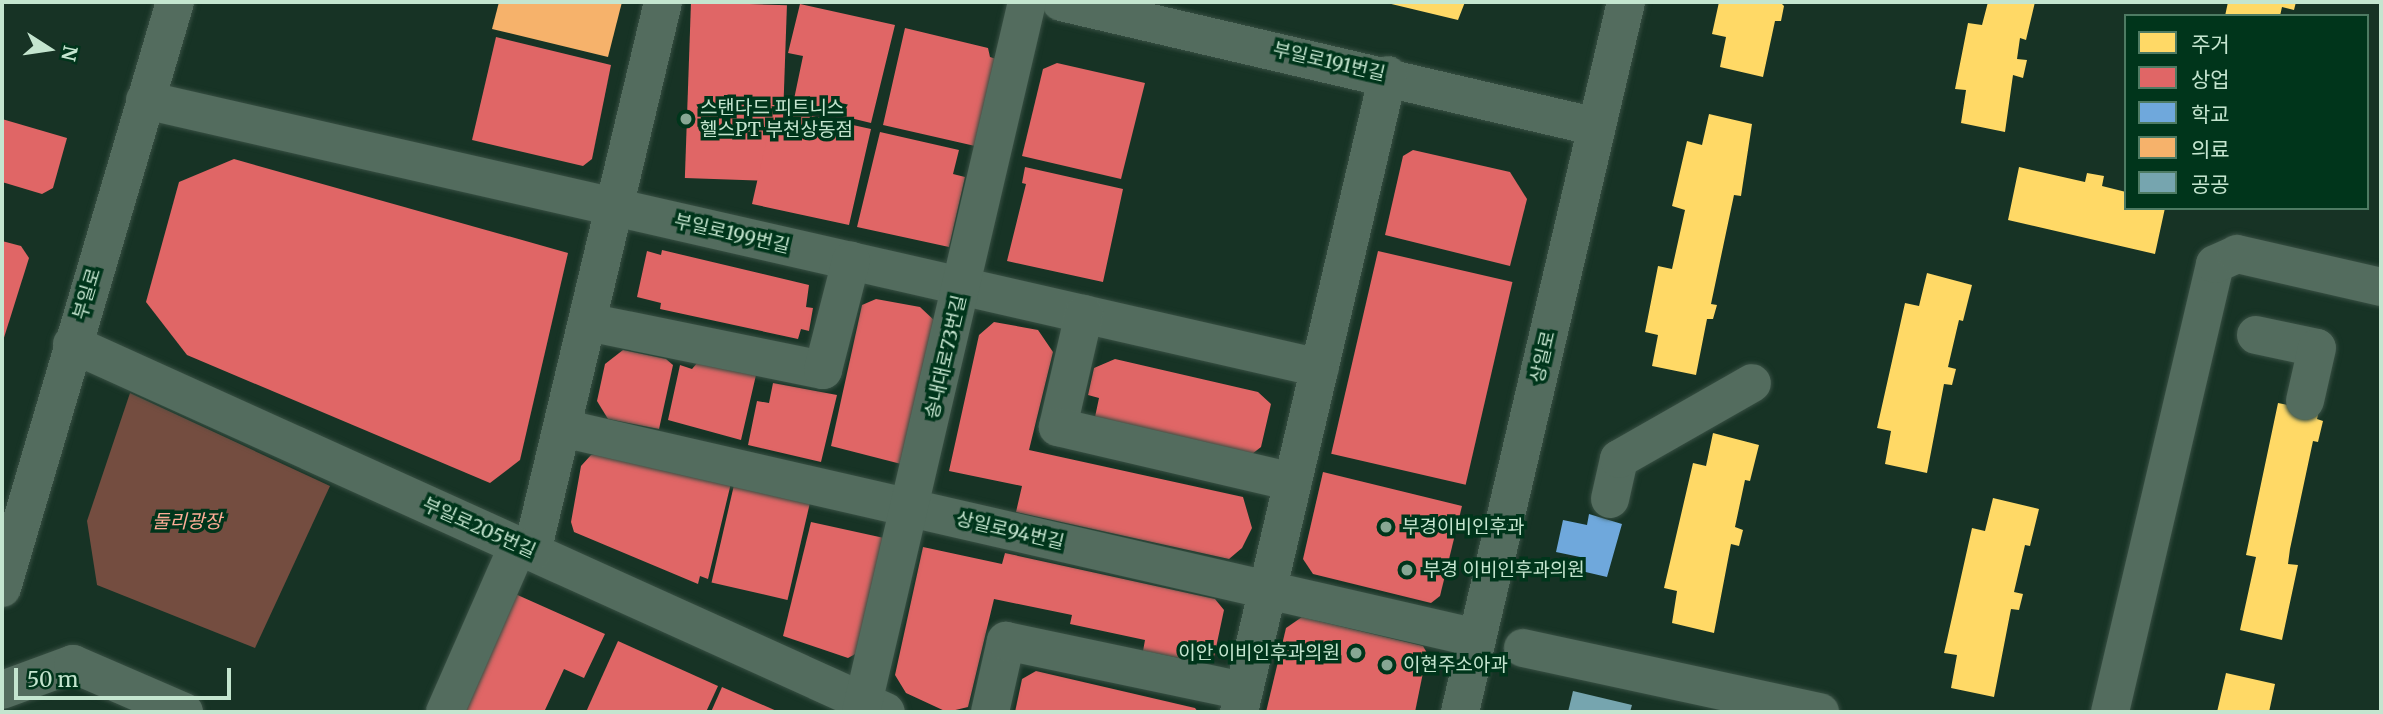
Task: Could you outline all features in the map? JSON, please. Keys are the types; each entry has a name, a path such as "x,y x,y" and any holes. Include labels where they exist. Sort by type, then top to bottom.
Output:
{"street":[{"name":"부일로","path":"2,588 175,2"},
{"path":"445,712 525,549 562,428 663,2"},
{"name":"송내대로73번길","path":"871,709 910,508 1027,2"},
{"name":"부일로191번길","path":"1061,2 1388,75 1597,127"},
{"name":"상일로","path":"1460,712 1626,2"},
{"path":"990,712 1006,640 1242,702 1388,75"},
{"name":"부일로199번길","path":"145,100 1320,368"},
{"path":"2110,712 2215,264 2237,254 2381,287"},
{"path":"587,322 823,370 851,261"},
{"path":"1084,314 1058,428 1293,482"},
{"path":"2256,335 2317,348 2305,401"},
{"name":"부일로205번길","path":"72,344 871,709"},
{"path":"1610,499 1619,459 1752,383"},
{"name":"상일로94번길","path":"562,428 1459,634"},
{"path":"1523,648 1820,712"},
{"path":"2,690 74,664 184,712"}],"green space":[{"name":"둘리광장","path":"130,393 330,486 255,648 97,585 87,521"}],"building: 주거":[{"path":"1383,2 1465,2 1458,20"},
{"path":"1719,2 1780,2 1784,6 1781,21 1775,21 1763,77 1720,67 1726,37 1712,34"},
{"path":"1988,2 2035,2 2026,40 2020,38 2017,59 2027,60 2023,78 2013,75 2005,132 1961,123 1966,90 1955,89 1968,23 1982,25"},
{"path":"2228,2 2296,2 2294,10 2282,7 2280,14 2225,14"},
{"path":"1709,114 1752,124 1741,196 1734,195 1711,304 1717,305 1713,319 1707,319 1696,375 1652,366 1658,335 1645,332 1658,266 1672,269 1685,210 1672,206 1687,141 1702,145"},
{"path":"2019,167 2085,182 2087,173 2104,176 2102,186 2124,192 2124,210 2165,210 2155,254 2008,220"},
{"path":"239,178 265,220 287,225 332,196 356,236 309,266 303,299 329,344 294,368 264,325 241,320 201,346 174,301 194,294 180,274 196,266 187,250 207,231 197,205"},
{"path":"436,245 462,287 484,292 529,263 554,304 506,333 500,365 526,411 491,435 461,391 438,387 398,413 377,381 390,372 377,341 393,333 384,317 412,298 400,270"},
{"path":"1927,273 1972,285 1963,321 1959,320 1948,367 1956,369 1952,385 1944,384 1927,473 1885,464 1891,431 1877,428 1905,303 1919,306"},
{"path":"2278,403 2319,411 2317,419 2323,421 2318,442 2313,441 2290,549 2288,564 2298,565 2282,640 2240,630 2256,557 2246,555"},
{"path":"1713,433 1759,445 1750,481 1745,480 1735,527 1743,530 1739,546 1731,544 1714,633 1672,623 1677,591 1664,588 1693,463 1706,466"},
{"path":"1993,498 2039,509 2030,546 2025,545 2014,592 2023,594 2019,610 2011,609 1994,697 1951,688 1957,655 1944,653 1972,528 1985,531"},
{"path":"2226,673 2275,684 2269,712 2217,712"}],"building: 상업":[{"path":"691,2 787,5 781,181 685,178"},
{"path":"800,4 895,25 871,123 793,104 803,56 788,53"},
{"path":"905,28 988,48 990,57 996,59 975,146 883,125"},
{"path":"496,37 611,65 592,159 583,166 472,140"},
{"path":"1057,63 1145,83 1121,179 1022,156 1043,69"},
{"path":"793,112 871,129 849,225 752,204 769,129 789,132"},
{"path":"2,119 67,138 53,188 42,194 2,182"},
{"path":"880,132 959,150 953,174 965,177 949,247 857,227"},
{"path":"1413,150 1510,172 1527,199 1510,266 1385,235 1403,156"},
{"path":"234,159 568,253 520,460 490,483 187,355 146,302 179,182"},
{"path":"1025,167 1123,189 1103,282 1007,261 1026,184 1022,183"},
{"path":"2,241 21,246 29,258 2,344"},
{"path":"662,250 809,285 806,307 813,308 809,331 801,329 798,339 660,309 661,303 637,297 647,251 661,255"},
{"path":"1378,251 1512,282 1466,485 1331,454"},
{"path":"876,299 920,307 937,323 905,465 831,446 862,305"},
{"path":"994,322 1038,330 1053,352 1029,450 1243,497 1252,528 1242,548 1229,559 1016,512 1022,486 949,471 979,335"},
{"path":"623,350 666,359 673,365 659,429 608,419 597,401 605,364"},
{"path":"1115,359 1258,392 1271,404 1261,447 1252,454 1095,417 1099,398 1088,395 1094,368"},
{"path":"698,362 756,375 741,440 668,420 680,365 692,369"},
{"path":"773,383 837,395 821,462 748,445 757,401 769,403"},
{"path":"603,452 731,483 708,579 700,576 698,584 574,532 571,522 581,466 591,455"},
{"path":"1323,472 1462,506 1440,596 1431,603 1313,574 1303,559"},
{"path":"734,485 810,503 788,600 712,582"},
{"path":"811,522 884,538 859,652 848,658 783,636"},
{"path":"923,547 1002,564 1005,553 1215,599 1224,610 1214,657 1204,663 1143,651 1145,640 1070,624 1072,615 994,599 968,707 947,712 906,693 895,675"},
{"path":"504,589 605,634 584,678 564,669 545,710 549,712 451,712"},
{"path":"1302,617 1423,646 1427,653 1415,712 1266,712 1286,628"},
{"path":"618,641 718,686 706,712 586,712"},
{"path":"1036,671 1195,708 1198,712 1015,712 1022,679"},
{"path":"722,687 779,712 711,712"}],"building: 학교":[{"path":"1589,514 1622,524 1607,577 1577,570 1580,557 1556,552 1563,520 1587,525"}],"building: 의료":[{"path":"499,2 622,2 608,57 492,29"}],"building: 공공":[{"path":"1573,691 1632,705 1630,712 1568,712"}],"place":[{"name":"스탠다드 피트니스 헬스PT 부천상동점","path":"686,119"},
{"name":"부경이비인후과","path":"1386,527"},
{"name":"부경 이비인후과의원","path":"1407,570"},
{"name":"이안 이비인후과의원","path":"1356,653"},
{"name":"이현주소아과","path":"1387,665"}]}
